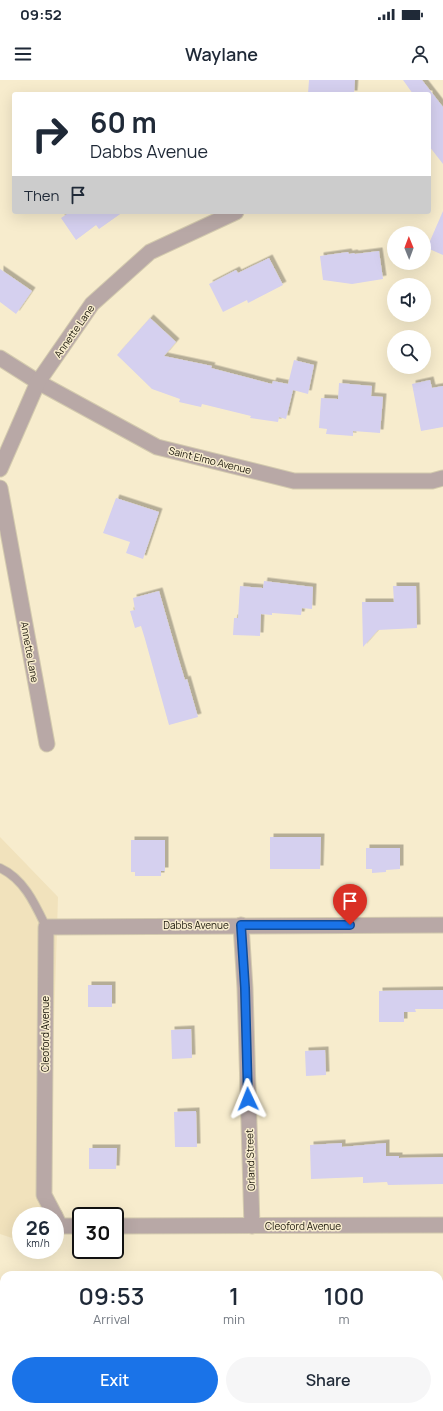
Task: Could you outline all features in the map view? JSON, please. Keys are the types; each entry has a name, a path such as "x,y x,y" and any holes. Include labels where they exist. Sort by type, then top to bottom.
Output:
{"street":[{"name":"Annette Lane","path":"0,469 38,382 92,304 150,252 232,214"},
{"name":"Saint Elmo Avenue","path":"0,358 38,382 157,447 294,481 432,481 443,478"},
{"name":"Annette Lane","path":"0,488 47,744"},
{"name":"Orland Street","path":"241,925 245,988 252,1226"},
{"name":"Dabbs Avenue","path":"46,927 443,925"},
{"name":"Cleoford Avenue","path":"46,927 44,1195 50,1207"},
{"name":"Cleoford Avenue","path":"124,1226 443,1225"}],"lane":[{"name":"Cleoford Avenue","path":"0,868 9,872 31,896 46,927"}],"shaded area":[{"path":"0,837 58,897 48,1207 12,1207 12,1238 0,1234"}],"building":[{"path":"309,80 355,80 354,92 308,92"},
{"path":"403,80 422,80 443,107 443,164 431,149 431,92 412,92"},
{"path":"443,211 443,255 431,250 431,239"},
{"path":"67,214 120,214 99,229 96,225 76,240 61,218"},
{"path":"379,251 383,279 352,284 323,280 320,256 348,252 349,254 355,254"},
{"path":"269,258 283,285 248,303 247,300 223,312 209,284 236,270 238,273"},
{"path":"0,269 32,291 16,314 0,302"},
{"path":"150,318 176,342 164,356 212,366 211,368 272,384 273,381 288,384 294,360 314,365 308,394 293,390 286,419 279,417 278,422 250,418 251,416 202,404 201,407 179,402 180,399 152,389 117,355"},
{"path":"430,380 432,388 443,386 443,427 421,431 412,384"},
{"path":"339,383 372,386 371,396 383,397 380,433 353,431 353,436 326,434 327,429 319,428 321,398 338,399"},
{"path":"116,498 159,512 143,559 126,553 130,542 103,533"},
{"path":"264,581 313,587 312,609 302,608 301,615 272,613 272,615 261,614 260,636 233,635 234,618 238,618 240,586 263,588"},
{"path":"393,586 416,586 417,628 378,630 363,647 362,602 394,602"},
{"path":"159,591 185,680 187,679 198,717 169,725 141,626 135,628 130,611 135,610 133,598"},
{"path":"270,837 321,837 320,869 270,869"},
{"path":"131,840 165,840 165,871 161,871 161,876 135,876 135,872 131,872"},
{"path":"366,848 400,848 400,869 372,873 372,869 366,869"},
{"path":"88,985 112,985 112,1007 88,1007"},
{"path":"443,990 443,1009 415,1009 416,1012 404,1012 404,1022 379,1022 379,991"},
{"path":"191,1029 192,1058 172,1059 171,1030"},
{"path":"325,1050 326,1075 306,1076 305,1051"},
{"path":"196,1111 197,1147 175,1147 174,1112"},
{"path":"342,1143 342,1147 386,1143 386,1156 399,1156 399,1158 443,1157 443,1184 388,1185 387,1182 363,1183 363,1177 311,1179 310,1145"},
{"path":"89,1148 117,1148 116,1169 89,1169"}],"route":[{"path":"248,1099 245,988 241,925 350,925"}]}
